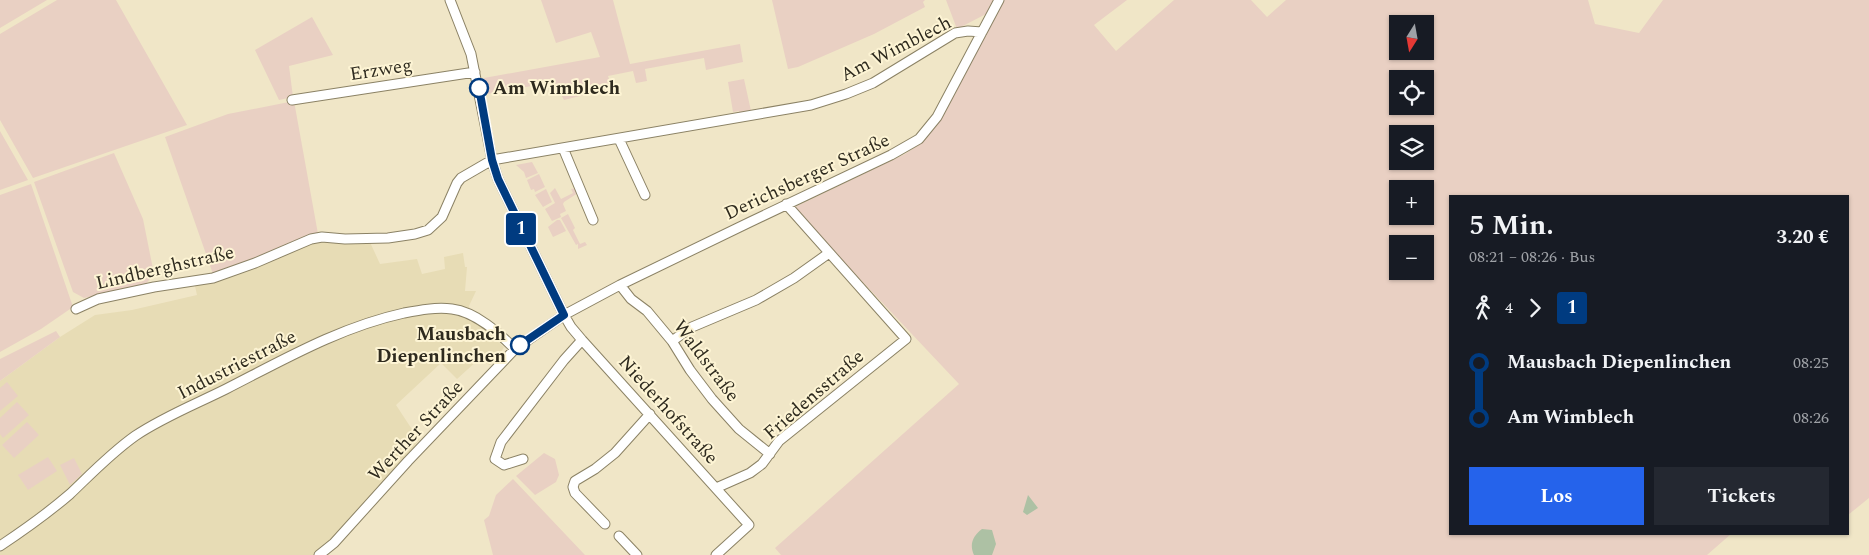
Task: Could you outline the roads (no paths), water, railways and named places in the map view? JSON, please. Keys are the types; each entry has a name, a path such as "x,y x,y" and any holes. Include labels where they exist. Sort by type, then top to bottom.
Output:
{"street":[{"name":"Niederhofstraße","path":"450,0 471,54 492,160 504,194 564,315 582,340 749,525 716,555"},
{"name":"Derichsberger Straße","path":"564,315 786,204 891,155 919,139 937,116 999,0"},
{"name":"Am Wimblech","path":"492,160 824,102 873,83 955,33 968,31 982,32"},
{"name":"Erzweg","path":"292,100 475,72"},
{"path":"618,139 645,194"},
{"path":"563,148 593,220"},
{"name":"Lindberghstraße","path":"76,309 98,300 154,286 213,278 256,263 311,239 322,237 352,239 388,238 428,230 442,217 461,178 492,160"},
{"path":"672,341 692,327 756,300 787,283 829,253 786,204"},
{"name":"Friedensstraße","path":"716,488 750,473 762,464 779,441 906,339 829,253"},
{"name":"Waldstraße","path":"620,286 647,311 672,341 690,370 712,399 739,429 770,454"},
{"name":"Industriestraße","path":"0,546 49,511 109,456 136,436 173,415 335,335 384,318 436,308 454,309 478,319 500,334 515,349"},
{"name":"Werther Straße","path":"319,555 334,543 418,450 515,349 564,315"},
{"path":"522,459 504,465 494,458 501,442 564,360 582,340"},
{"path":"605,524 575,493 575,481 615,453 650,414"},
{"path":"618,536 638,555"}],"place":[{"name":"Am Wimblech","path":"479,88"},
{"name":"Mausbach Diepenlinchen","path":"520,345"}]}
